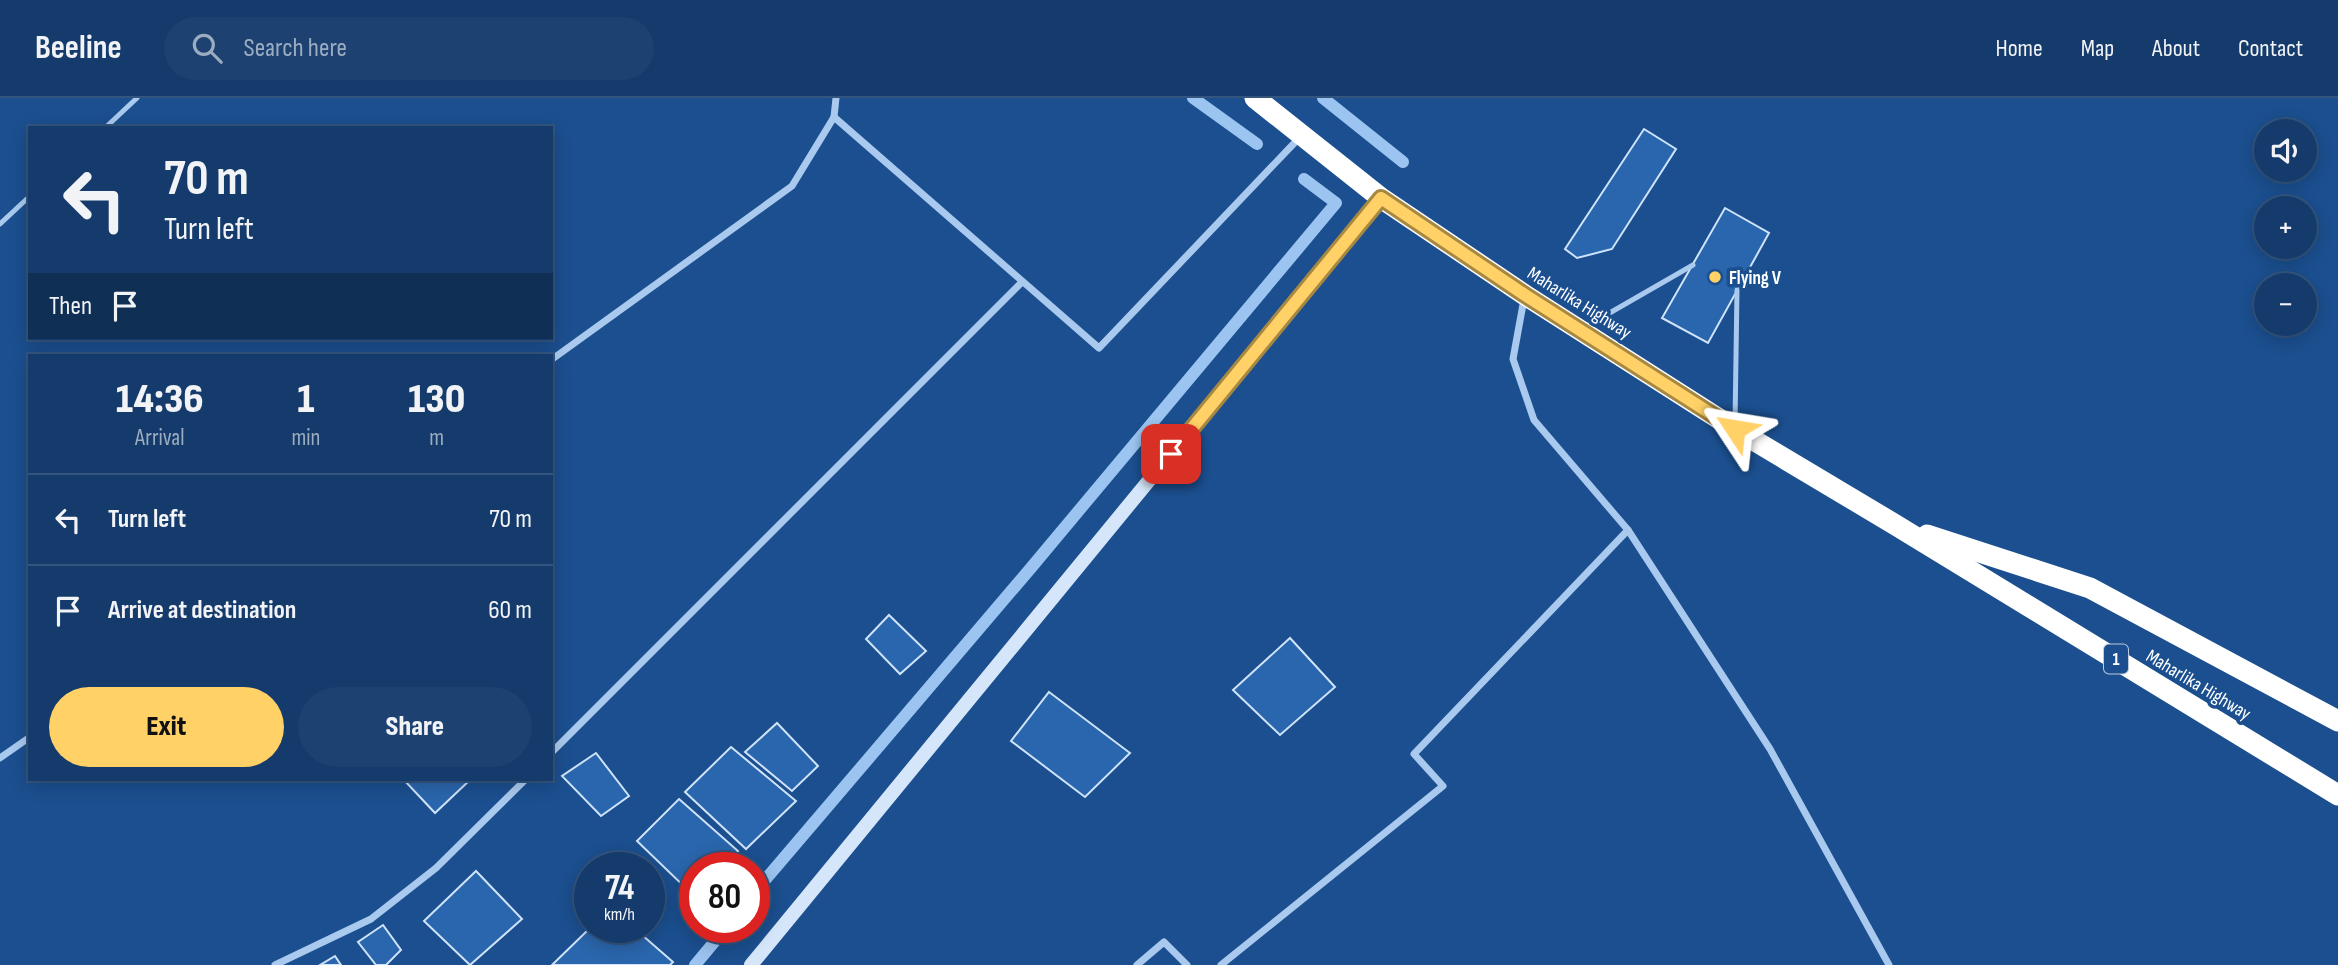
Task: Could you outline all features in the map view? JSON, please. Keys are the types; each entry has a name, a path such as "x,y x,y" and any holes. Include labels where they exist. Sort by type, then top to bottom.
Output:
{"highway":[{"name":"Maharlika Highway","path":"1255,98 1381,198 1525,295 1735,429 2338,795"},
{"name":"Maharlika Highway","path":"1894,524 2090,588 2338,722"}],"main road":[{"path":"751,965 1381,198"}],"street":[{"path":"553,359 792,186 834,117 836,98"},
{"path":"834,117 1099,348 1303,134"},
{"path":"553,752 1022,282"},
{"path":"1525,295 1513,359 1534,420 1628,530 1770,749 1889,965"},
{"path":"1221,965 1443,786 1414,754 1628,530"},
{"path":"0,758 28,738"},
{"path":"275,965 371,919 436,869 524,781"},
{"path":"1137,965 1164,942 1187,965"}],"lane":[{"path":"107,126 137,98"},
{"path":"0,224 28,199"},
{"path":"1581,329 1693,265"},
{"path":"1735,429 1737,290"}],"building":[{"path":"1644,129 1676,149 1612,249 1577,258 1565,249"},
{"name":"Flying V","path":"1725,208 1769,233 1708,343 1662,318"},
{"path":"889,615 926,651 900,674 866,639"},
{"path":"1290,638 1335,687 1280,735 1233,690"},
{"path":"1049,692 1130,753 1085,797 1011,741"},
{"path":"777,723 818,766 792,791 745,752"},
{"path":"731,747 796,801 746,849 685,792"},
{"path":"596,753 629,796 601,816 562,776"},
{"path":"405,781 469,781 435,813"},
{"path":"679,799 738,851 679,852 679,882 665,868 665,852 648,852 637,841"},
{"path":"476,871 522,919 470,965 424,921"},
{"path":"383,925 401,950 386,965 376,965 358,942"},
{"path":"575,943 651,943 673,962 670,965 552,965"},
{"path":"335,956 341,965 320,965"}],"waterway":[{"path":"1193,98 1257,144"},
{"path":"1323,98 1403,162"},
{"path":"770,874 1336,203 1304,179"},
{"path":"695,965 713,943"}],"place":[{"name":"Flying V","path":"1715,277"}],"route":[{"path":"1171,454 1381,198 1525,295 1735,429"}]}
